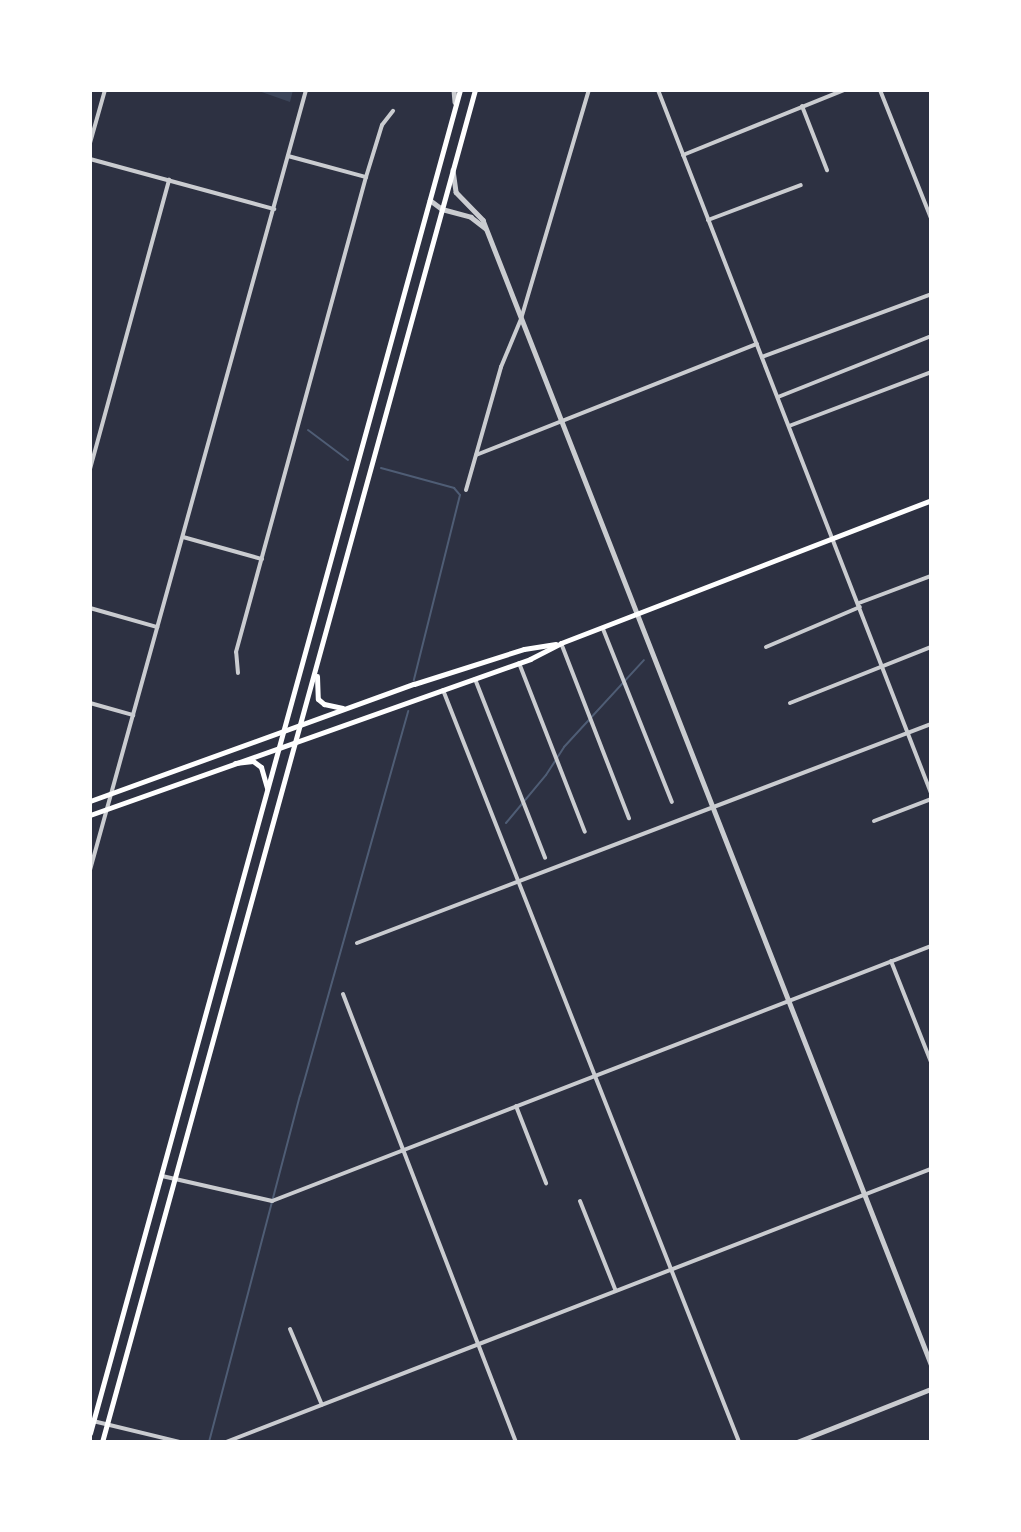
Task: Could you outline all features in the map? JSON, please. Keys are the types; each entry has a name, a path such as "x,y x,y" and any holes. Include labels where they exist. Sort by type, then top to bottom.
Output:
{"main road":[{"path":"90,1432 267,797 460,90"},
{"path":"102,1442 229,991 475,90"},
{"path":"90,815 227,764 519,663 561,643 603,629 931,500"},
{"path":"90,801 348,708 524,649 561,643"},
{"path":"318,662 318,699 333,708 348,708"},
{"path":"227,764 252,761 261,767 267,781 267,797"},
{"path":"214,988 229,991"}],"street":[{"path":"90,143 105,90"},
{"path":"90,870 306,90"},
{"path":"454,90 456,106"},
{"path":"466,490 501,367 521,319 589,90"},
{"path":"658,90 884,666 931,793"},
{"path":"684,155 844,90"},
{"path":"880,90 931,218"},
{"path":"802,106 827,170"},
{"path":"238,673 236,652 366,177 382,125 393,111"},
{"path":"288,156 366,177"},
{"path":"90,159 274,209"},
{"path":"453,169 456,192 478,212 487,230 931,1364"},
{"path":"90,469 169,180"},
{"path":"708,219 801,185"},
{"path":"430,200 442,209 471,217 487,230"},
{"path":"762,357 931,294"},
{"path":"778,398 931,336"},
{"path":"475,455 757,344"},
{"path":"789,426 931,372"},
{"path":"183,537 262,559"},
{"path":"766,647 931,576"},
{"path":"90,608 157,627"},
{"path":"603,629 672,802"},
{"path":"561,643 629,818"},
{"path":"790,703 931,647"},
{"path":"519,663 585,832"},
{"path":"475,679 546,858"},
{"path":"443,690 739,1442"},
{"path":"90,703 133,715"},
{"path":"357,943 931,724"},
{"path":"874,821 931,799"},
{"path":"162,1176 272,1201 931,946"},
{"path":"891,961 931,1062"},
{"path":"343,994 516,1442"},
{"path":"516,1106 546,1183"},
{"path":"226,1442 478,1345 615,1289 931,1169"},
{"path":"580,1201 615,1289"},
{"path":"290,1329 322,1405"},
{"path":"797,1442 931,1389"},
{"path":"93,1421 180,1442"}],"shaded area":[{"path":"256,90 293,90 290,102"}],"waterway":[{"path":"308,430 348,460"},
{"path":"381,468 454,488 460,495 414,680"},
{"path":"506,823 546,775 564,747 644,660"},
{"path":"209,1442 300,1096 408,711"}]}
